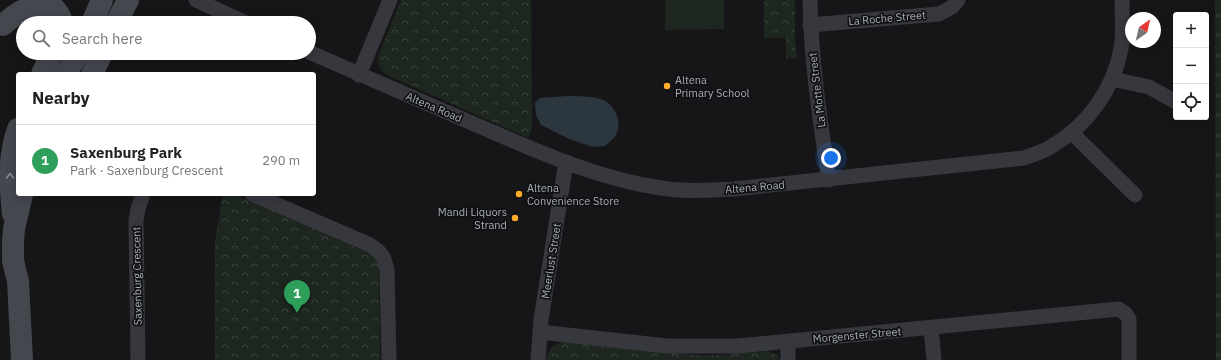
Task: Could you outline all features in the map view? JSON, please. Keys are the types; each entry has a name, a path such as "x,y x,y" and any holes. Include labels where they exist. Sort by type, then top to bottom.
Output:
{"main road":[{"path":"95,16 102,0"},
{"path":"120,16 128,0"},
{"path":"3,25 16,12 26,5 41,2 47,3 59,13 60,16"},
{"path":"43,72 49,60"},
{"path":"67,72 74,60"},
{"path":"93,72 99,60"},
{"path":"16,137 10,161 10,185 14,229 14,261 18,281 22,360"},
{"path":"14,229 22,196"},
{"path":"18,281 37,196"}],"street":[{"path":"196,0 231,16"},
{"path":"359,75 390,0"},
{"name":"La Motte Street","path":"810,0 810,25 814,78 829,180"},
{"name":"La Roche Street","path":"810,25 939,14 952,7 958,0"},
{"name":"Altena Road","path":"316,55 359,75 566,162 633,183 676,190 703,191 734,189 1024,158 1051,147 1072,133 1091,115 1105,94 1112,78 1121,48 1122,0"},
{"path":"1112,78 1150,87 1173,100"},
{"path":"1072,133 1135,195"},
{"name":"Meerlust Street","path":"538,360 540,332 566,162"},
{"name":"Saxenburg Crescent","path":"138,360 136,220 142,196"},
{"path":"257,196 370,245 380,252 387,270 389,360"},
{"name":"Morgenster Street","path":"540,332 667,346 738,346 1119,309 1126,314 1128,319 1129,360"},
{"path":"931,328 934,360"},
{"path":"788,341 788,360"}],"green space":[{"path":"401,0 531,0 532,128 528,138 387,75 381,69 378,56"},
{"path":"665,0 724,0 724,29 665,30"},
{"path":"764,0 795,0 795,39 797,58 786,58 786,38 764,38"},
{"path":"1215,0 1221,0 1221,360 1216,360"},
{"path":"223,196 239,196 368,253 376,259 379,267 380,360 215,360 215,241"},
{"path":"566,342 696,355 723,355 767,351 777,355 780,360 546,360 548,353 555,345"}],"shaded area":[{"path":"584,96 606,101 614,109 618,119 618,130 614,138 605,146 593,147 569,139 541,125 536,115 535,103 540,98"}],"place":[{"name":"Altena Primary School","path":"667,86"},
{"name":"Altena Convenience Store","path":"519,194"},
{"name":"Mandi Liquors Strand","path":"515,218"},
{"name":"Saxenburg Park","path":"297,313"}]}
